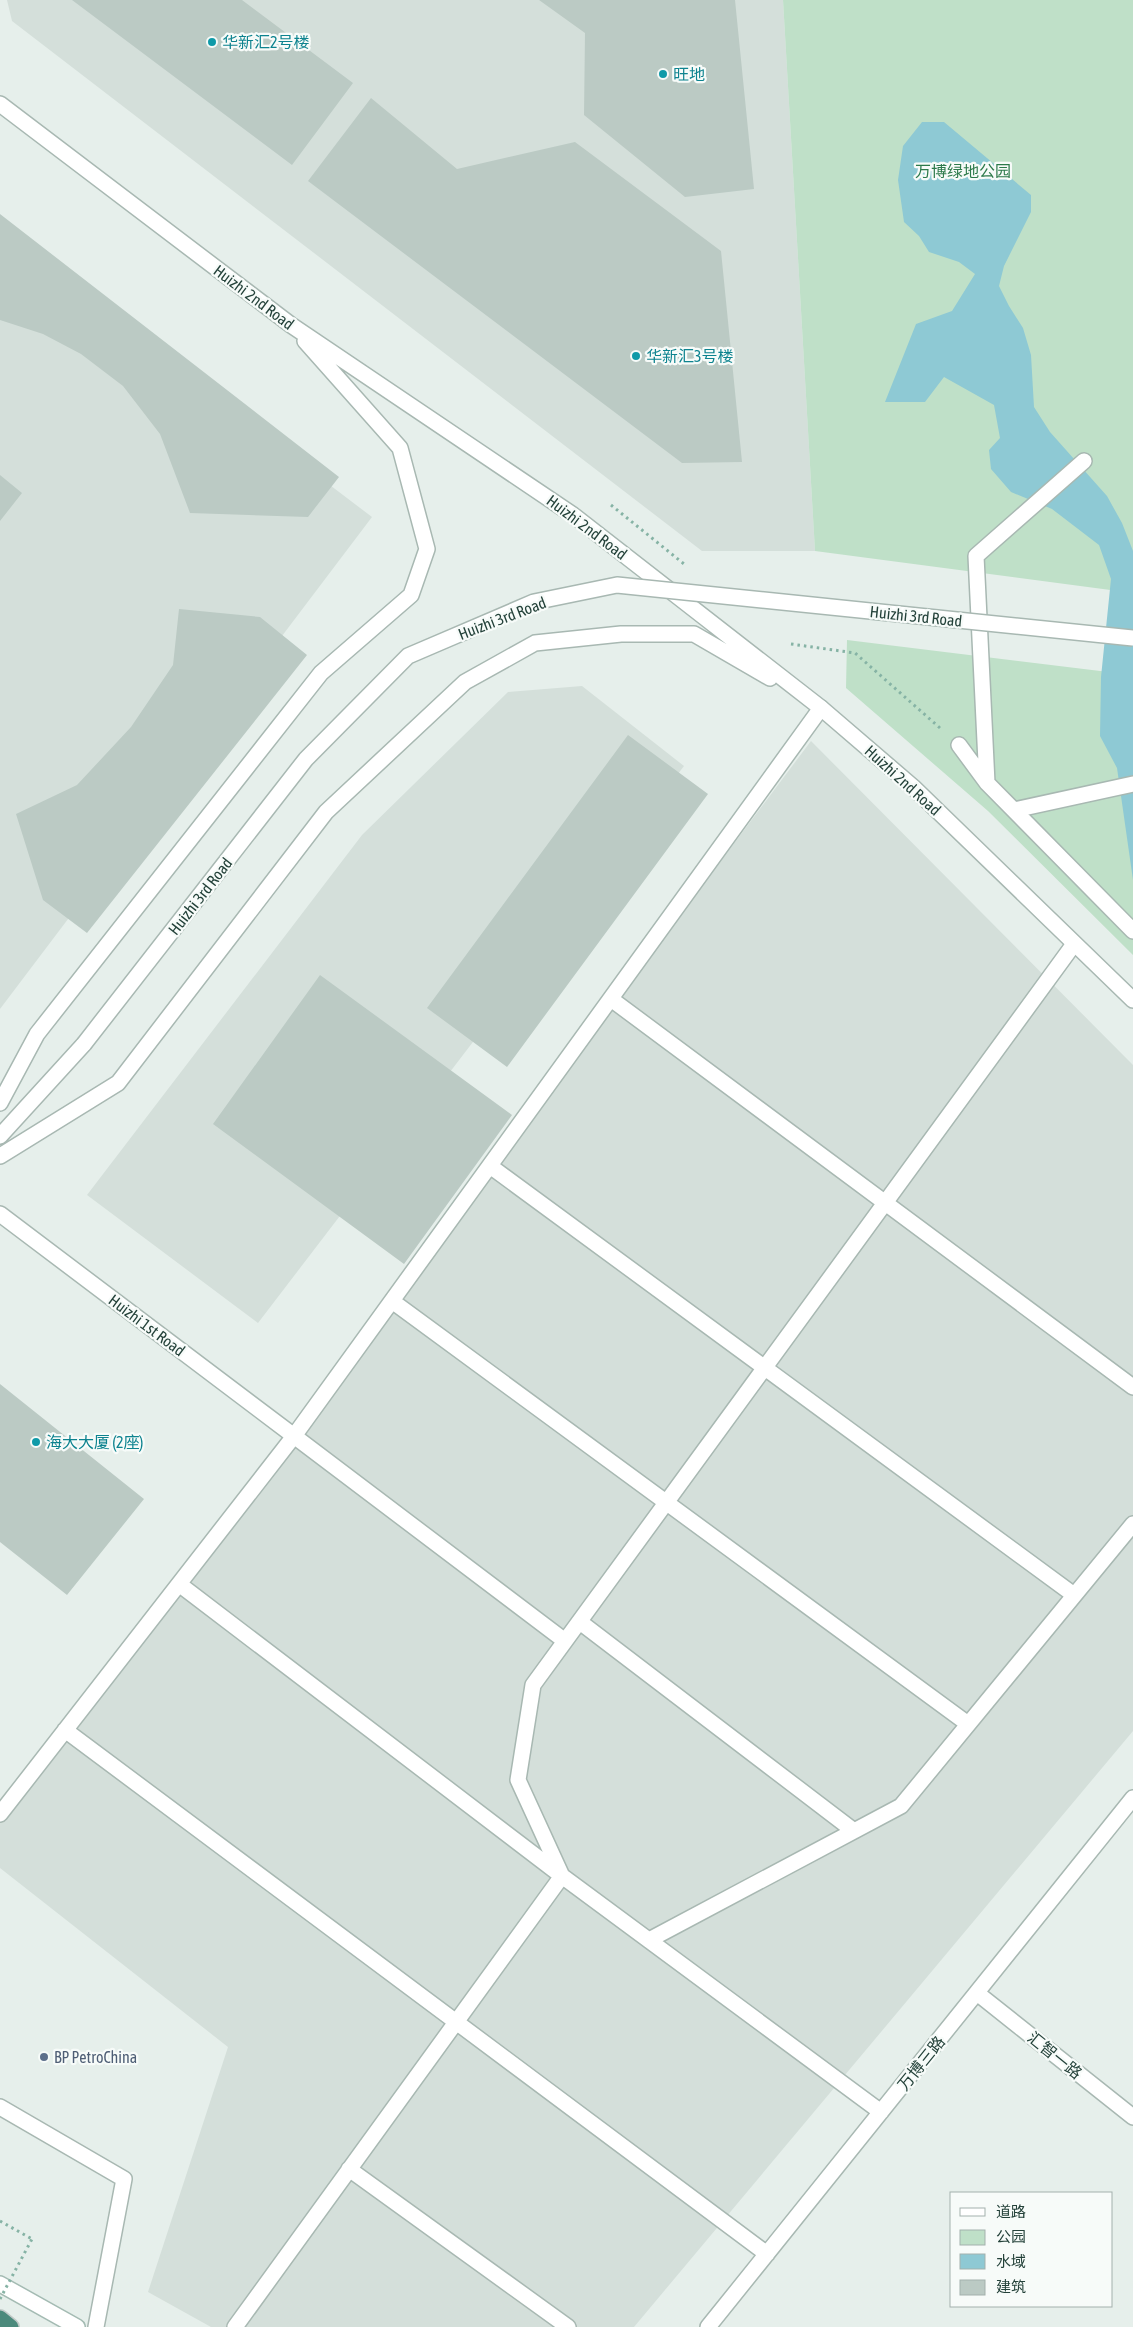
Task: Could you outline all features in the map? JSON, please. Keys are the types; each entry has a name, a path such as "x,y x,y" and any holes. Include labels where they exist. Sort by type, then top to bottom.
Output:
{"highway":[{"path":"0,2318 11,2327"}],"street":[{"name":"Huizhi 2nd Road","path":"0,104 291,325 573,515 821,708 913,787 1133,1000"},
{"path":"0,1103 37,1034 320,673 411,594 427,550 400,448 291,325"},
{"path":"987,783 976,556 1084,461"},
{"name":"Huizhi 3rd Road","path":"0,1136 84,1044 306,759 408,656 534,602 617,585 1133,638"},
{"path":"0,1156 118,1084 326,812 465,682 535,643 621,634 694,634 821,708 294,1436 0,1814"},
{"path":"959,745 987,783 1133,931"},
{"path":"1014,810 1133,784"},
{"path":"562,1876 518,1780 533,1685 1074,944"},
{"path":"611,999 1133,1387"},
{"path":"490,1166 1074,1595"},
{"name":"Huizhi 1st Road","path":"0,1214 565,1641"},
{"path":"392,1300 968,1724"},
{"path":"649,1940 901,1806 1133,1524"},
{"path":"179,1584 562,1876 881,2112"},
{"path":"580,1622 854,1831"},
{"path":"65,1730 767,2254"},
{"name":"万博三路","path":"708,2327 1133,1798"},
{"path":"235,2327 562,1876"},
{"name":"汇智一路","path":"977,1993 1133,2117"},
{"path":"0,2107 124,2179 96,2327"},
{"path":"349,2169 568,2327"},
{"path":"0,2284 76,2327"}],"path":[{"path":"611,505 686,566"},
{"path":"791,644 855,653 959,745"},
{"path":"0,2221 32,2239 0,2298"}],"shaded area":[{"path":"7,0 783,0 815,551 702,551 12,21"},
{"path":"0,235 372,517 0,1009"},
{"path":"582,686 684,766 258,1323 87,1195 362,835 508,692"},
{"path":"811,741 1133,1065 1133,1731 634,2327 211,2327 148,2292 228,2047 0,1868 0,1821"}],"green space":[{"name":"万博绿地公园","path":"783,0 1133,0 1133,593 815,551"},
{"path":"847,640 1133,675 1133,955 988,811 846,688"}],"water":[{"path":"922,122 944,122 1031,195 1031,212 1004,266 999,286 1023,328 1031,355 1034,407 1050,432 1107,496 1122,523 1133,551 1133,880 1117,768 1100,736 1101,677 1111,579 1099,545 1052,509 1011,492 991,469 989,450 1000,438 994,405 944,377 925,402 885,402 916,324 952,311 975,274 959,262 929,252 919,236 904,222 898,180 903,146"}],"building":[{"name":"华新汇2号楼","path":"72,0 242,0 353,83 292,165"},
{"name":"旺地","path":"539,0 735,0 754,189 685,197 584,115 585,33"},
{"name":"华新汇3号楼","path":"371,98 457,169 575,142 721,251 742,462 682,463 308,181"},
{"path":"0,214 339,477 308,517 190,513 160,434 123,386 81,354 43,334 0,320"},
{"path":"0,475 22,493 0,521"},
{"path":"179,609 260,617 307,655 87,933 43,900 16,814 77,785 131,727 173,665"},
{"path":"628,735 708,794 507,1067 427,1008"},
{"path":"320,975 512,1115 404,1264 213,1124"},
{"name":"海大大厦 (2座)","path":"0,1384 144,1499 67,1595 0,1542"}],"place":[{"name":"华新汇2号楼","path":"212,42"},
{"name":"旺地","path":"663,74"},
{"name":"华新汇3号楼","path":"636,356"},
{"name":"海大大厦 (2座)","path":"36,1442"},
{"name":"BP PetroChina","path":"44,2057"}]}
